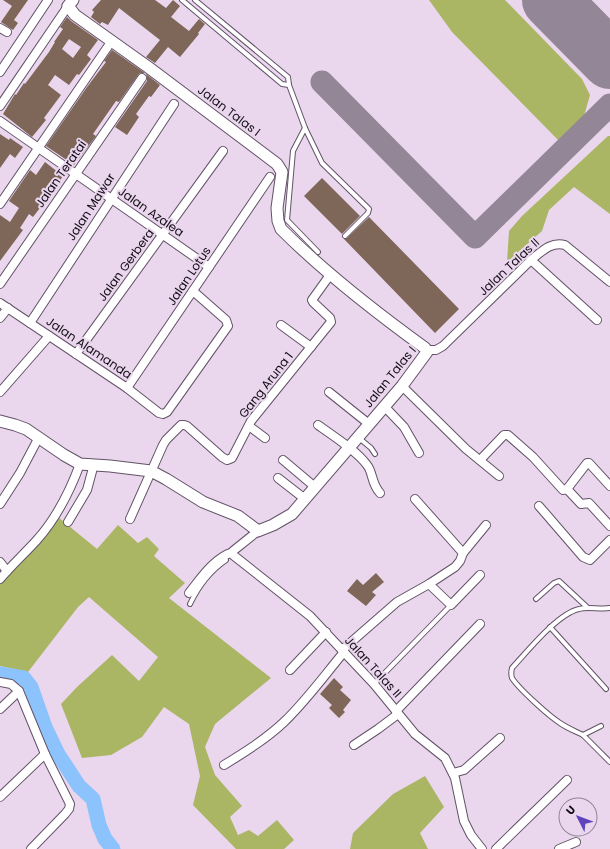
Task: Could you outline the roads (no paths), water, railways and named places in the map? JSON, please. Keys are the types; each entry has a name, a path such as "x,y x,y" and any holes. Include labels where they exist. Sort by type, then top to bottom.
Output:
{"street":[{"path":"0,72 48,0"},
{"path":"0,106 71,3"},
{"name":"Jalan Talas I","path":"71,3 75,15 148,67 277,164 282,172 278,208 278,221 281,229 330,275 369,307 427,350 425,355 402,386 292,514 284,520 258,531"},
{"path":"0,204 112,42"},
{"name":"Jalan Teratai","path":"0,284 142,78"},
{"name":"Jalan Mawar","path":"30,323 174,104"},
{"name":"Jalan Azalea","path":"0,121 209,267"},
{"name":"Jalan Gerbera","path":"76,354 223,151"},
{"name":"Jalan Lotus","path":"127,388 270,177"},
{"name":"Jalan Talas II","path":"427,350 436,350 443,346 531,260 545,248 553,244 559,243 565,245 610,282"},
{"path":"531,260 597,320"},
{"name":"Gang Aruna 1","path":"151,471 166,440 181,425 187,426 227,460 232,458 249,426 331,322 330,318 312,300 330,275"},
{"name":"Jalan Alamanda","path":"0,303 127,388 159,413 163,414 167,412 228,326 226,320 193,291"},
{"path":"0,318 8,308"},
{"path":"281,325 311,347"},
{"path":"0,392 49,336"},
{"path":"402,386 439,424 499,476"},
{"path":"329,392 369,424"},
{"path":"384,406 404,427 419,454"},
{"path":"0,421 15,425 39,437 64,455 80,464 94,464 151,471 203,502 238,516 258,531 232,554 227,554 207,570 189,593"},
{"path":"318,424 349,448 368,466 375,488 380,493"},
{"path":"249,426 265,438"},
{"path":"480,460 504,435 508,434 533,457 562,489 567,489 582,504 589,503 609,522"},
{"path":"0,504 20,473 39,437"},
{"path":"283,460 315,487"},
{"path":"567,489 587,463 589,463 610,486"},
{"path":"0,579 37,540 54,517 70,489 80,464"},
{"path":"68,522 87,490 94,464"},
{"path":"130,519 151,471"},
{"path":"278,478 305,499"},
{"path":"415,499 463,553"},
{"path":"539,506 567,540 587,560 590,560 610,540"},
{"path":"224,765 257,744 284,722 343,651 397,602 429,584 458,564 463,553 486,525"},
{"name":"Jalan Talas II","path":"232,554 310,616 374,684 415,734 445,758 453,773 458,788 464,820 480,848"},
{"path":"0,562 7,571"},
{"path":"429,584 451,605 480,575"},
{"path":"354,745 378,729 397,713 480,624"},
{"path":"290,670 326,632"},
{"path":"0,682 11,684 19,691 45,754 70,804 69,809 31,849"},
{"path":"0,709 19,691"},
{"path":"453,773 464,770 500,738"},
{"path":"0,797 45,754"},
{"path":"496,849 567,780"},
{"path":"559,849 576,842"}],"lane":[{"path":"182,0 282,84 289,85"},
{"path":"195,0 288,77 289,85 305,128 322,163 369,210 368,213 345,236"},
{"path":"305,128 293,151 287,220 318,252"},
{"path":"358,438 371,448 375,454"},
{"path":"190,604 195,594 207,578 232,554"},
{"path":"536,598 554,582 559,581 588,608"},
{"path":"374,684 451,605"},
{"path":"610,608 588,608 571,611 550,628 512,668 512,677 538,705 559,723 583,734 610,762"},
{"path":"550,628 606,689"},
{"path":"583,734 601,726"}],"waterway":[{"path":"0,674 24,678 31,687 45,727 58,754 79,786 93,799 99,825 105,839 113,849"}]}
